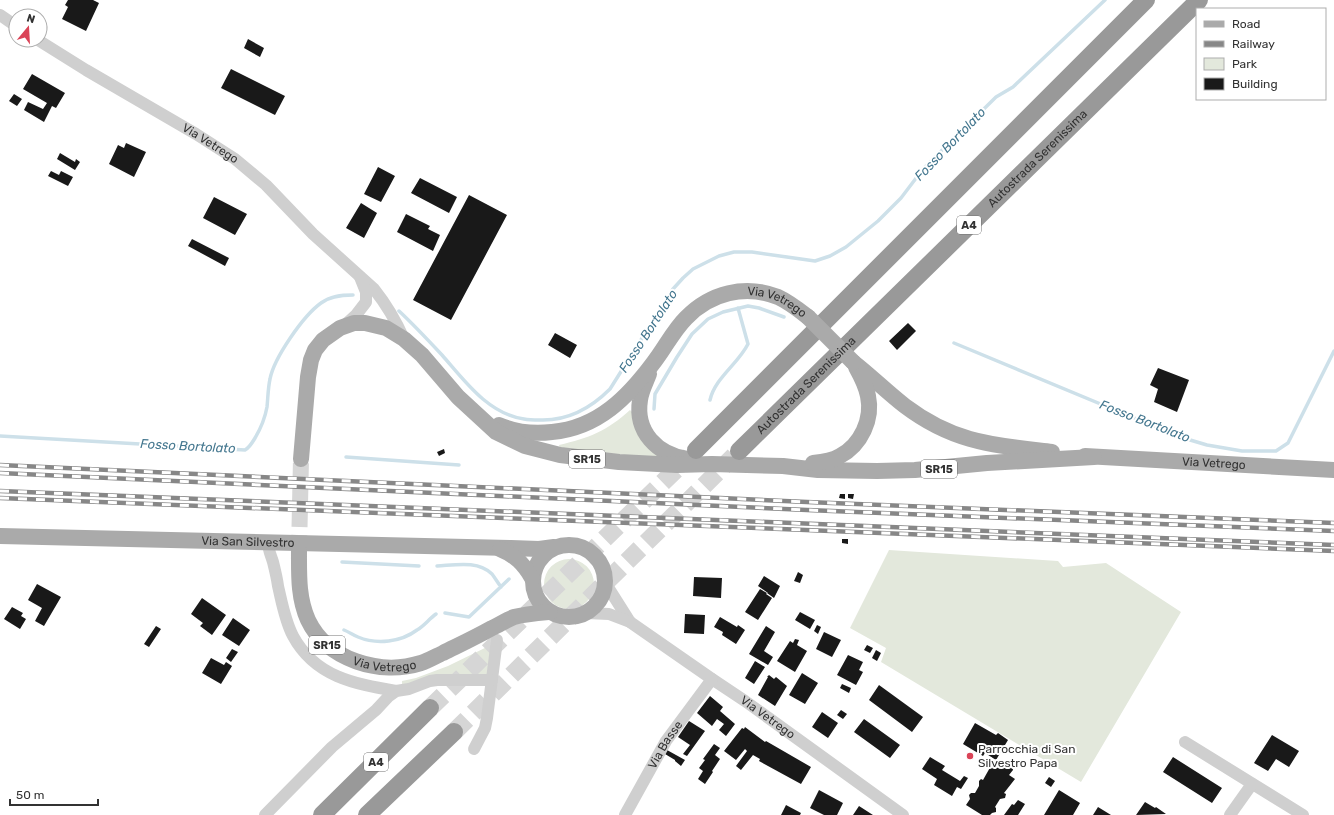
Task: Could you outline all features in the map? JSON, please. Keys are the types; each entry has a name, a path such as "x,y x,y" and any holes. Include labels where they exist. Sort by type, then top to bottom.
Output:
{"highway":[{"path":"696,450 1146,0"},
{"name":"Autostrada Serenissima","path":"739,451 1199,0"},
{"name":"A4","path":"322,815 430,708"},
{"name":"A4","path":"367,815 454,732"}],"main road":[{"name":"Via Vetrego","path":"474,413 503,427 523,431 543,433 578,428 601,416 618,404 654,362 684,319 698,306 713,298 728,293 746,292 777,297 788,302 808,317 853,362 874,378 905,406 918,416 963,438 994,445 1094,457 1334,470"},
{"name":"Via Vetrego","path":"301,459 308,377 311,360 315,350 323,340 344,326 354,323 376,325 395,332 404,338 422,355 458,397 492,429 512,440 541,451 560,455 619,462 677,465 712,464 783,466 818,470 915,470 987,463 1094,457"},
{"name":"SR15","path":"654,362 642,392 640,403 640,418 647,435 656,446 666,453 712,464"},
{"name":"SR15","path":"783,466 832,460 841,456 857,442 867,422 869,404 866,388 853,362"},
{"name":"Via San Silvestro","path":"0,536 539,549 554,547"},
{"name":"Via Vetrego","path":"513,618 524,602 532,581 534,568 539,559 554,547 566,544 579,546 590,551 599,560 604,572 606,584"},
{"name":"Via San Silvestro","path":"496,548 510,553 519,560 532,581"},
{"name":"Via Vetrego","path":"299,551 302,603 308,620 324,642 338,653 354,660 382,667 395,668 422,663 513,618 535,613 550,612 562,617 574,617 586,613"},
{"path":"532,581 535,596 541,605 550,612"},
{"path":"586,613 596,606 602,596 606,584"}],"street":[{"name":"Via Vetrego","path":"48,46 196,134 235,159 266,185 313,234 374,289 382,298 404,338"},
{"name":"Via Vetrego","path":"344,326 356,315 366,302 366,292 360,276"},
{"path":"268,542 268,549 273,563 284,613 293,636 307,656 322,669 345,680 360,685 396,691 409,689 437,680 492,680"},
{"name":"Via Vetrego","path":"606,584 630,622"},
{"name":"Via Vetrego","path":"586,613 609,614 630,622 745,701 903,815"},
{"path":"474,750 485,728 496,640"},
{"name":"Via Basse","path":"625,815 666,742 712,679"},
{"path":"265,815 332,747 396,691"},
{"path":"1185,742 1303,815"},
{"path":"1230,815 1252,784"}],"green space":[{"path":"630,410 661,458 560,448 559,445 580,440 597,433"},
{"path":"889,550 1058,561 1063,567 1106,563 1181,612 1081,782 881,662 886,648 850,628"},
{"path":"564,559 574,559 587,566 594,579 594,589 587,602 574,609 564,609 555,605 548,598 544,589 544,579 548,570 555,563"},
{"path":"493,644 490,675 402,686 402,681 416,678 448,666"}],"building":[{"path":"68,0 93,0 99,3 86,31 62,19 68,7 65,5"},
{"path":"248,39 264,48 260,57 244,48"},
{"path":"231,69 285,96 275,115 221,88"},
{"path":"32,74 65,93 56,108 52,106 44,122 24,110 28,102 43,109 47,103 23,89"},
{"path":"14,94 22,99 17,106 9,101"},
{"path":"126,143 146,152 134,177 109,164 118,145 124,148"},
{"path":"60,153 75,162 76,159 80,162 75,170 57,159"},
{"path":"378,167 395,176 381,202 364,194"},
{"path":"51,171 59,175 61,171 73,177 68,186 48,176"},
{"path":"420,178 457,197 449,213 411,193"},
{"path":"469,195 507,215 451,320 413,300"},
{"path":"214,197 247,214 235,235 203,218"},
{"path":"361,203 377,213 364,238 346,228"},
{"path":"406,214 430,226 428,229 440,235 433,251 397,232"},
{"path":"192,239 229,258 225,266 188,246"},
{"path":"908,323 916,331 897,350 889,341"},
{"path":"555,333 577,345 570,358 548,345"},
{"path":"1158,368 1189,380 1177,412 1154,402 1158,389 1150,385"},
{"path":"444,449 445,453 439,456 437,452"},
{"path":"840,494 845,494 845,499 839,498"},
{"path":"848,494 854,494 853,499 848,498"},
{"path":"842,539 848,539 848,544 842,543"},
{"path":"798,572 803,575 800,583 794,581"},
{"path":"764,576 780,586 774,598 758,586"},
{"path":"694,577 722,578 721,598 693,596"},
{"path":"37,584 61,597 44,626 35,621 42,608 28,600"},
{"path":"760,589 767,593 766,594 772,598 758,620 745,612"},
{"path":"202,598 226,615 212,635 200,626 203,623 191,614"},
{"path":"12,607 23,613 21,616 26,619 20,629 4,619"},
{"path":"800,612 815,620 810,629 795,620"},
{"path":"685,614 705,615 704,634 684,633"},
{"path":"720,617 737,627 738,625 745,630 736,644 722,635 723,632 714,627"},
{"path":"233,618 250,630 239,646 222,635"},
{"path":"817,625 821,627 818,634 814,631"},
{"path":"156,626 161,629 149,647 144,644"},
{"path":"766,626 775,632 764,651 773,657 768,665 749,654"},
{"path":"824,632 841,640 832,657 816,649"},
{"path":"795,639 799,640 797,645 807,651 795,672 777,661 790,641 793,643"},
{"path":"867,645 873,648 870,653 864,650"},
{"path":"232,649 238,652 231,662 226,658"},
{"path":"876,650 881,653 877,661 872,658"},
{"path":"848,655 863,662 859,670 863,672 856,685 837,675"},
{"path":"211,658 224,665 226,662 232,666 221,684 202,673"},
{"path":"755,661 765,667 754,684 745,678"},
{"path":"802,673 818,683 805,704 789,695"},
{"path":"769,675 774,679 776,677 787,686 775,706 758,695"},
{"path":"842,684 851,688 849,693 840,688"},
{"path":"879,685 923,717 912,732 869,700"},
{"path":"710,696 723,707 720,711 735,724 726,736 719,730 724,724 717,719 712,726 697,713"},
{"path":"841,710 847,714 843,719 837,715"},
{"path":"822,712 838,723 828,738 812,727"},
{"path":"864,719 900,745 890,758 854,732"},
{"path":"689,721 705,731 687,756 683,754 690,745 678,737"},
{"path":"975,723 996,735 998,733 1008,740 996,760 985,753 983,756 963,744"},
{"path":"745,727 765,742 766,741 811,767 801,784 759,761 760,759 753,755 741,770 736,766 747,751 745,749 736,760 724,751 742,728 744,729"},
{"path":"1272,735 1299,751 1289,767 1276,759 1268,771 1254,763"},
{"path":"714,744 720,748 715,755 720,759 705,784 698,779 703,771 699,768 705,760 703,759"},
{"path":"667,750 685,760 681,766 665,754"},
{"path":"930,757 945,766 942,770 960,781 964,776 968,778 961,789 957,787 952,796 934,785 937,779 922,769"},
{"path":"1173,757 1222,788 1212,803 1163,772"},
{"path":"1002,761 1008,761 1012,764 1013,770 1009,775 1015,779 1004,793 1006,794 1005,798 1000,799 995,807 996,812 990,815 982,815 966,805 970,799 969,795 971,793 975,793 979,786 979,781 981,779 983,780 992,764 998,768"},
{"path":"1049,777 1055,781 1051,787 1045,783"},
{"path":"819,790 843,803 837,815 824,815 810,808"},
{"path":"1059,790 1080,803 1073,815 1044,815"},
{"path":"1018,800 1025,804 1018,815 1004,815 1012,804 1014,805"},
{"path":"1145,802 1155,808 1156,807 1166,814 1136,815"},
{"path":"786,805 801,813 800,815 781,815"},
{"path":"859,806 873,815 853,815"},
{"path":"1098,807 1111,815 1093,815"}],"waterway":[{"name":"Fosso Bortolato","path":"399,311 416,327 468,385 488,403 499,410 511,416 534,420 550,420 569,416 586,408 610,389 673,289 693,269 719,256 734,252 752,252 815,261 830,256 846,247 878,221 901,198 923,169 996,97 1013,87 1105,0"},
{"name":"Fosso Bortolato","path":"0,436 245,450 252,443 262,423 267,407 269,382 277,360 290,338 306,317 321,303 336,296 353,295"},
{"path":"654,409 655,394 677,357 692,334 708,319 723,312 748,306 759,308 784,317"},
{"path":"710,400 717,385 739,358 748,344 738,308"},
{"name":"Fosso Bortolato","path":"954,343 1180,437 1207,445 1242,451 1276,451 1288,443 1334,351"},
{"path":"346,457 459,465"},
{"path":"342,562 419,566"},
{"path":"437,566 466,564 480,567 492,574 501,587"},
{"path":"445,613 469,617 509,579"},
{"path":"344,630 356,636 373,641 396,640 411,634 422,627 436,614"}],"tunnel":[{"path":"430,708 690,456"},
{"path":"454,732 734,456"},
{"path":"299,551 301,459"}],"railway":[{"path":"0,465 807,502 1334,523"},
{"path":"0,473 807,510 1334,531"},
{"path":"0,491 1334,545"},
{"path":"0,498 1334,551"}],"place":[{"name":"Parrocchia di San Silvestro Papa","path":"970,756"}]}
